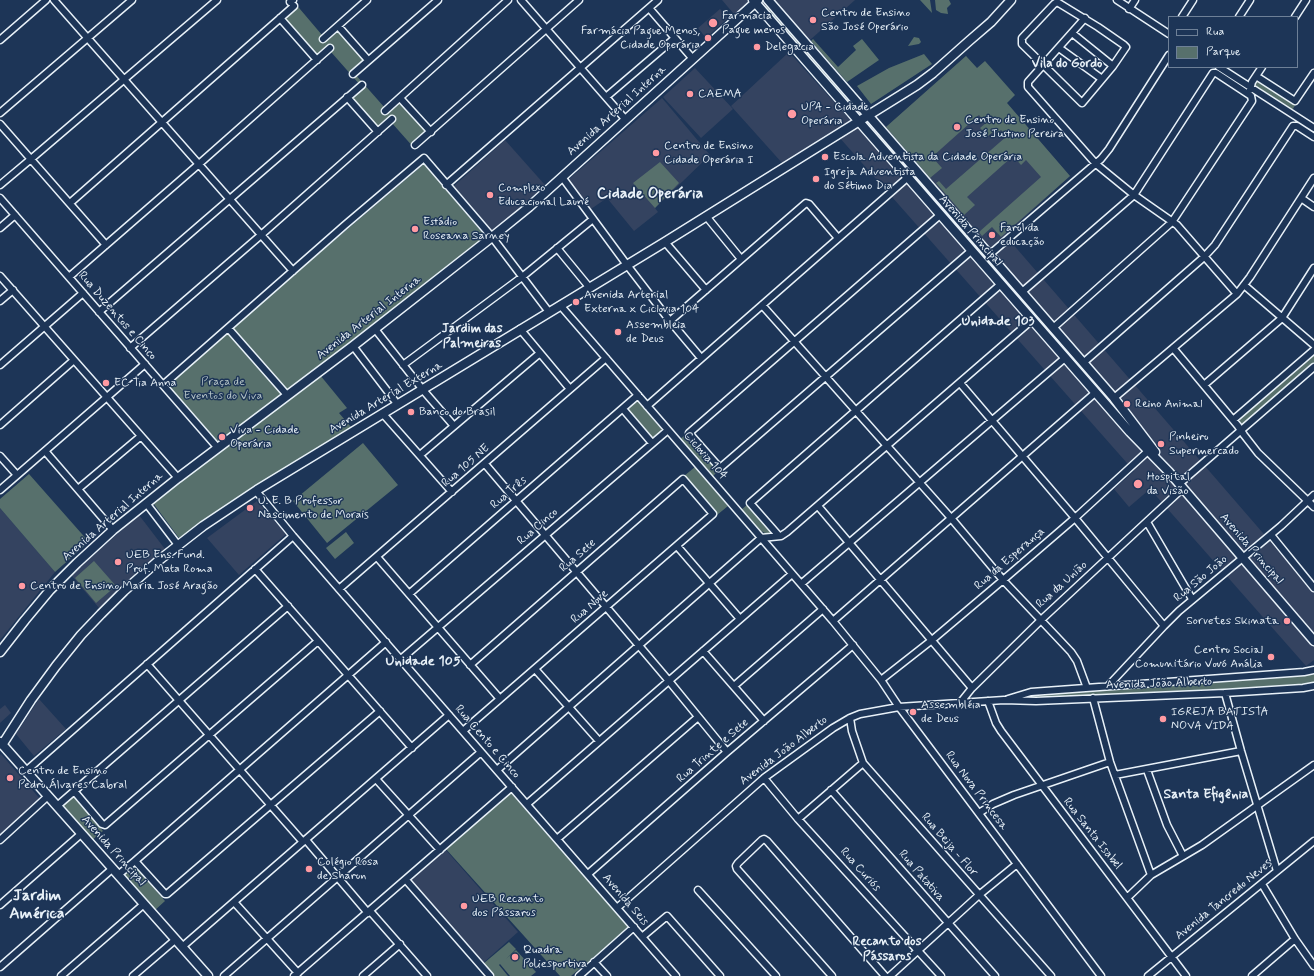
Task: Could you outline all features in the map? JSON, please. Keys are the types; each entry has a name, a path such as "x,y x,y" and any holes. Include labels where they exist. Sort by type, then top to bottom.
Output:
{"main road":[{"name":"Avenida Principal","path":"768,0 1114,398 1169,472"},
{"name":"Avenida Arterial Externa","path":"1,745 31,700 81,636 124,591 178,545 203,526 520,329 666,242 901,95 932,74 991,22 1011,0"},
{"name":"Avenida Principal","path":"755,1 1095,393 1169,472 1314,641"},
{"name":"Avenida Arterial Interna","path":"0,652 50,590 113,530 178,478 353,346 492,237 626,120 755,1"},
{"path":"858,121 861,112 860,105"},
{"path":"940,215 947,212 964,226"},
{"path":"994,277 1014,295 1017,296 1022,292"},
{"name":"Avenida Principal","path":"1,745 26,771 208,976"}],"street":[{"path":"0,39 46,0"},
{"path":"54,0 293,271"},
{"path":"0,113 132,0"},
{"path":"0,185 217,0"},
{"path":"323,39 367,0"},
{"path":"353,74 438,0"},
{"path":"385,111 508,0"},
{"path":"521,0 626,120"},
{"path":"415,145 579,0"},
{"path":"446,185 658,0"},
{"path":"1117,0 1168,33"},
{"path":"1130,9 1135,0"},
{"path":"1183,16 1193,0"},
{"path":"1240,16 1250,0"},
{"path":"1296,16 1306,0"},
{"path":"1057,2 1085,18 1124,45 1126,49 1082,103 1024,47 1022,44 1022,38 1057,2"},
{"path":"70,203 280,18 292,3"},
{"path":"649,8 693,59"},
{"path":"280,18 317,60"},
{"path":"1085,18 1028,82 1027,84 1030,90 1096,164 1114,180 1177,225 1237,294"},
{"path":"338,26 368,60"},
{"path":"1072,33 1113,66"},
{"path":"606,97 675,38"},
{"path":"69,277 330,48"},
{"path":"1058,48 1102,79"},
{"path":"989,254 1096,164 1108,149 1168,57"},
{"path":"1053,328 1172,222 1252,101 1250,95 1252,82 1261,68"},
{"path":"1218,69 1235,85 1250,95"},
{"path":"1218,69 1314,128"},
{"path":"1022,292 1134,195 1212,74 1218,69"},
{"path":"1289,112 1314,73"},
{"path":"1256,76 1296,101"},
{"path":"99,312 362,85"},
{"path":"347,97 378,132"},
{"path":"400,98 431,132"},
{"path":"130,348 392,119"},
{"path":"0,124 106,245"},
{"path":"1083,363 1204,257 1215,245 1293,126 1297,126 1314,137"},
{"path":"163,385 424,158 492,237 549,312"},
{"path":"562,177 627,265 701,358"},
{"path":"647,406 907,178"},
{"path":"1114,398 1237,294 1314,178"},
{"name":"Rua Duzentos e Cinco","path":"0,198 217,448"},
{"path":"1301,198 1314,207"},
{"path":"670,320 806,203 809,204 838,238"},
{"path":"0,228 15,215"},
{"path":"940,215 689,433 720,468 971,251"},
{"path":"706,216 741,259"},
{"path":"404,365 522,277 593,218"},
{"path":"666,242 706,290"},
{"path":"557,248 589,287"},
{"path":"1204,384 1282,318 1314,268"},
{"path":"0,276 178,478"},
{"path":"779,536 750,503 1001,284"},
{"path":"1244,285 1314,345"},
{"path":"0,301 13,290"},
{"path":"0,365 83,293"},
{"name":"Ciclovia 104","path":"560,305 833,621"},
{"path":"762,305 920,482 1003,580 1074,656 1082,671 1087,688"},
{"path":"497,770 761,538 779,536 787,532 1032,320"},
{"path":"228,328 287,395"},
{"path":"375,329 423,390 454,426"},
{"path":"520,329 570,389"},
{"path":"353,346 398,405"},
{"path":"1173,348 1204,384 1258,453 1314,508"},
{"path":"1233,420 1314,350"},
{"path":"420,455 540,353"},
{"name":"Rua 105 NE","path":"339,589 606,358"},
{"path":"801,584 1065,358"},
{"path":"0,425 74,360"},
{"path":"0,490 145,364"},
{"name":"Rua da União","path":"960,703 972,688 1041,620 1147,522 1181,486 1314,367"},
{"path":"960,383 1075,518 1164,626"},
{"path":"833,621 1095,393"},
{"name":"Rua Três","path":"409,594 638,395"},
{"path":"623,409 652,443"},
{"path":"383,414 452,492"},
{"name":"Rua Cinco","path":"438,628 668,430"},
{"path":"78,489 140,436"},
{"path":"45,451 113,530"},
{"name":"Rua da Esperança","path":"881,680 932,640 1003,580 1075,518 1148,451"},
{"path":"1,457 17,476"},
{"path":"485,464 670,681 727,752"},
{"name":"Rua Sete","path":"470,665 683,479 698,497"},
{"name":"Rua Cento e Cinco","path":"256,492 557,839"},
{"name":"Rua São João","path":"1108,686 1164,626 1192,599 1271,535 1314,495"},
{"name":"Rua Nove","path":"463,731 714,514 698,497"},
{"path":"146,503 178,545"},
{"path":"818,506 972,688"},
{"path":"1147,522 1192,599"},
{"path":"1271,535 1314,588"},
{"path":"26,771 293,536"},
{"path":"677,546 740,619"},
{"path":"377,557 500,699"},
{"path":"255,568 412,748"},
{"path":"527,804 792,574"},
{"path":"56,806 288,606"},
{"path":"734,686 823,609"},
{"name":"Rua Nova Princesa","path":"833,621 881,680 899,707 1101,976"},
{"path":"400,659 438,628"},
{"path":"74,791 102,824 105,825 318,641"},
{"path":"118,876 349,676 386,642"},
{"name":"Rua Trinte e Sete","path":"588,874 727,752 853,645"},
{"path":"703,651 764,721"},
{"path":"148,664 287,824 400,944 427,976"},
{"path":"535,669 599,742"},
{"name":"Avenida João Alberto","path":"1004,700 1031,692 1304,672 1314,670"},
{"name":"Avenida João Alberto","path":"617,908 764,778 833,728 850,718 870,712 899,707 1004,700 1036,701 1303,688 1314,686"},
{"path":"1226,692 1241,751 1277,871"},
{"path":"1093,698 1110,762 1151,875"},
{"name":"Rua Santa Isabel","path":"988,702 996,723 1001,731 1128,897 1186,976"},
{"path":"135,861 165,894 167,894 380,711"},
{"path":"182,947 449,715"},
{"path":"557,839 698,716"},
{"name":"Rua Beija - Flor","path":"850,718 852,731 862,763 1051,976"},
{"path":"1115,775 1148,770 1241,751"},
{"path":"224,976 481,752"},
{"path":"978,813 993,804 1041,785 1110,762"},
{"path":"798,819 862,763"},
{"path":"1128,897 1151,875 1183,856 1314,765"},
{"path":"1148,770 1167,825 1183,856"},
{"name":"Rua Curiós","path":"764,778 798,819 941,976"},
{"path":"376,779 440,850"},
{"path":"234,902 267,939 296,975 512,787"},
{"name":"Rua Patativa","path":"831,790 996,976"},
{"path":"0,840 48,796"},
{"path":"0,905 81,834"},
{"name":"Avenida Seis","path":"557,839 676,976"},
{"path":"832,976 736,869 736,866 762,840 767,841 885,976"},
{"name":"Avenida Tancredo Neves","path":"1148,976 1314,841"},
{"path":"890,976 979,895 1017,864"},
{"path":"0,967 112,869"},
{"path":"406,880 490,976"},
{"path":"1262,884 1295,939 1314,966"},
{"path":"698,890 776,976"},
{"path":"61,976 144,904"},
{"path":"642,937 667,916 720,976"},
{"path":"579,976 634,927"},
{"path":"1252,976 1295,939"},
{"path":"137,975 175,940"},
{"path":"363,976 400,944"},
{"path":"594,962 607,976"}],"shaded area":[{"path":"722,0 773,0 886,127 966,56 1070,176 1005,235 1314,592 1314,660 1306,666 1150,489 1129,507 1114,489 1134,471 839,137 856,125 755,6 739,20"},
{"name":"Centro de Ensino São José Operário","path":"775,0 855,0 810,40"},
{"name":"Farmacia Pague menos","path":"720,9 728,18 706,38 698,28"},
{"name":"UPA - Cidade Operária","path":"789,52 853,123 783,164 731,106"},
{"path":"695,68 733,109 701,138 663,97"},
{"name":"Centro de Ensino Cidade Operária I","path":"662,98 710,155 655,208 658,212 634,231 607,198 591,209 569,179"},
{"name":"Complexo Educacional Launé","path":"505,140 545,185 493,232 454,186"},
{"path":"257,501 286,534 239,575 207,538"},
{"name":"Centro de Ensino Maria José Aragão","path":"0,508 55,572 0,640"},
{"name":"UEB Ens. Fund. Prof. Mata Roma","path":"139,515 165,549 99,608 71,575"},
{"path":"39,699 66,729 34,756 16,734"},
{"path":"5,705 11,713 0,723 0,709"},
{"name":"Centro de Ensino Pedro Álvares Cabral","path":"1,754 41,800 0,836 0,755"},
{"name":"UEB Recanto dos Pássaros","path":"445,849 518,932 483,963 410,880"}],"green space":[{"path":"285,0 295,0 294,2 322,35 333,26 366,63 355,74 385,108 397,98 430,136 415,149 391,122 381,131 349,96 361,86 331,52 320,61 280,15 291,6"},
{"path":"920,0 930,0 932,13"},
{"path":"935,0 949,0 951,4 947,8 948,14 941,13 936,10"},
{"path":"767,5 856,108 853,111 764,8"},
{"path":"914,37 919,38 921,42 919,44 908,46"},
{"path":"813,39 838,67 856,50 853,46 862,39 879,60 847,82 811,41"},
{"path":"924,54 932,64 871,104 857,86 889,68"},
{"name":"Centro de Ensino José Justino Pereira","path":"966,56 977,68 985,61 1015,95 1007,103 1070,176 1001,237 992,227 982,236 979,232 1041,177 1026,160 1021,165 1013,156 967,197 975,205 964,215 936,183 939,181 946,189 1007,136 1001,130 997,133 994,131 988,136 980,128 986,123 979,115 932,157 942,168 930,178 886,127"},
{"path":"1258,80 1296,104 1291,112 1253,87"},
{"path":"660,162 679,183 655,208 633,183"},
{"path":"424,164 486,237 289,391 231,328"},
{"name":"Praça de Eventos do Viva","path":"228,331 282,394 217,444 166,385"},
{"path":"1314,353 1314,363 1243,425 1238,419"},
{"path":"320,375 347,408 339,413 351,427 311,454 242,495 179,538 153,503 220,450"},
{"path":"636,399 663,431 653,440 626,408"},
{"path":"686,434 718,471 711,478 679,440"},
{"path":"363,443 398,485 327,543 293,501"},
{"path":"695,467 728,506 717,515 684,476"},
{"path":"29,474 89,542 55,572 0,508 0,499"},
{"path":"748,504 773,533 767,534 759,530 741,510"},
{"path":"346,532 354,543 335,559 326,548"},
{"path":"94,561 116,586 96,603 75,578"},
{"path":"1314,674 1314,683 1302,685 1014,700 1033,695 1228,679"},
{"path":"511,793 629,928 571,976 560,976 445,848"},
{"path":"73,796 103,831 92,840 63,805"},
{"path":"133,864 165,901 154,911 122,873"},
{"path":"509,942 516,949 506,959 516,950 536,972 531,976 510,976 500,964 499,965 508,976 493,976 483,964"}],"place":[{"name":"Centro de Ensino São José Operário","path":"813,20"},
{"name":"Farmacia Pague menos","path":"713,23"},
{"name":"Farmácia Pague Menos, Cidade Operária","path":"708,38"},
{"name":"Delegacia","path":"757,47"},
{"name":"CAEMA","path":"690,94"},
{"name":"UPA - Cidade Operária","path":"792,114"},
{"name":"Centro de Ensino José Justino Pereira","path":"957,127"},
{"name":"Centro de Ensino Cidade Operária I","path":"656,153"},
{"name":"Escola Adventista da Cidade Operária","path":"825,157"},
{"name":"Igreja Adventista do Sétimo Dia","path":"816,179"},
{"name":"Complexo Educacional Launé","path":"490,195"},
{"name":"Estádio Roseana Sarney","path":"415,229"},
{"name":"Farol da educação","path":"992,235"},
{"name":"Avenida Arterial Externa x Ciclovia 104","path":"576,302"},
{"name":"Assembleia de Deus","path":"618,332"},
{"name":"EC Tia Anna","path":"106,383"},
{"name":"Reino Animal","path":"1127,404"},
{"name":"Banco do Brasil","path":"411,412"},
{"name":"Viva - Cidade Operária","path":"222,437"},
{"name":"Pinheiro Supermercado","path":"1161,444"},
{"name":"Hospital da Visão","path":"1138,484"},
{"name":"U. E. B Professor Nascimento de Morais","path":"250,508"},
{"name":"UEB Ens. Fund. Prof. Mata Roma","path":"118,562"},
{"name":"Centro de Ensino Maria José Aragão","path":"22,586"},
{"name":"Sorvetes Skinata","path":"1287,621"},
{"name":"Centro Social Comunitário Vovó Anália","path":"1271,657"},
{"name":"Assembléia de Deus","path":"913,712"},
{"name":"IGREJA BATISTA NOVA VIDA","path":"1163,719"},
{"name":"Centro de Ensino Pedro Álvares Cabral","path":"10,778"},
{"name":"Colégio Rosa de Sharon","path":"309,869"},
{"name":"UEB Recanto dos Pássaros","path":"464,906"},
{"name":"Quadra Poliesportiva","path":"515,957"}],"district":[{"name":"Vila do Gordo","path":"1067,64"},
{"name":"Cidade Operária","path":"650,195"},
{"name":"Unidade 103","path":"998,322"},
{"name":"Jardim das Palmeiras","path":"472,336"},
{"name":"Unidade 105","path":"423,662"},
{"name":"Santa Efigênia","path":"1206,795"},
{"name":"Jardim América","path":"37,906"},
{"name":"Recanto dos Pássaros","path":"887,950"}]}
